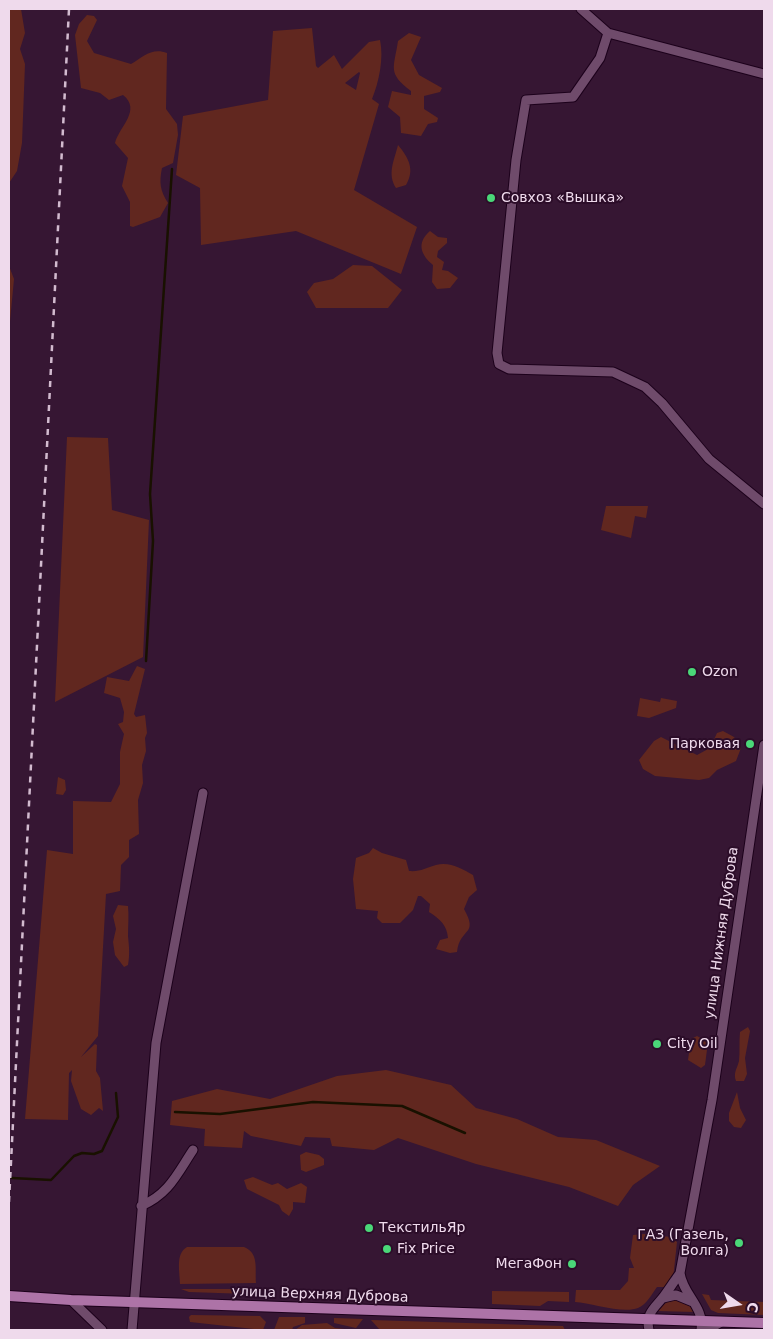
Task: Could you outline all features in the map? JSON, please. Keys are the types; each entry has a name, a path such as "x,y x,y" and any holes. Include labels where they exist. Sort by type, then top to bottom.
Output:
{"main road":[{"name":"улица Верхняя Дуброва","path":"9,1296 71,1300 631,1320 648,1327 704,1327 721,1322 764,1323"}],"street":[{"path":"581,9 608,33 764,74"},
{"path":"608,33 600,58 573,97 526,100 516,160 498,354 499,364 509,369 613,372 645,388 662,403 709,459 764,504"},
{"name":"улица Нижняя Дуброва","path":"654,1305 663,1298 680,1273 712,1100 764,745"},
{"path":"132,1330 156,1042 202,793"},
{"path":"141,1206 157,1199 171,1184 193,1150"},
{"path":"680,1273 681,1283 696,1306 704,1327"},
{"name":"улица Верхняя Дуброва","path":"663,1298 676,1295 696,1306 710,1318 721,1322"},
{"path":"71,1300 102,1330"},
{"path":"631,1320 654,1305"},
{"path":"648,1327 654,1305"}],"shaded area":[{"path":"9,9 21,9 25,33 20,49 25,64 22,143 17,171 9,183"},
{"path":"87,15 94,16 97,20 87,41 94,53 131,64 152,52 162,51 167,53 166,109 177,124 178,135 173,163 162,168 161,173 160,182 168,203 160,217 133,227 130,226 130,202 122,186 128,158 115,143 128,119 130,107 123,95 109,100 100,93 81,88 75,35 79,24"},
{"path":"312,28 316,66 318,68 334,55 342,69 369,42 380,40 380,70 372,99 379,104 354,190 417,227 401,274 296,231 201,245 200,188 176,175 183,116 268,100 273,31","holes":["359,72 356,90 345,83"]},
{"path":"409,33 421,37 411,60 419,75 442,88 440,92 424,96 424,109 438,118 437,122 428,124 421,136 401,133 400,117 388,107 392,91 411,95 411,91 398,79 394,69 398,41"},
{"path":"398,145 408,159 410,174 406,185 396,188 393,183 392,172"},
{"path":"430,231 438,237 447,238 447,243 438,251 437,257 444,262 442,270 448,271 458,278 450,288 437,289 432,282 433,265 422,249 423,240"},
{"path":"353,265 372,266 402,290 388,308 316,308 307,292 314,283 333,279"},
{"path":"9,266 14,279 9,332"},
{"path":"67,437 108,438 112,510 149,520 143,657 55,702"},
{"path":"606,506 648,506 646,518 635,516 631,538 601,530"},
{"path":"137,666 145,669 134,714 136,717 145,715 147,733 145,738 146,751 142,765 143,783 138,800 139,834 129,840 129,857 121,865 120,891 106,894 98,1036 81,1057 95,1044 97,1045 96,1071 100,1078 103,1111 99,1108 91,1115 81,1109 71,1081 72,1070 69,1073 68,1120 25,1119 47,850 73,854 73,801 111,802 120,784 120,752 124,734 118,724 123,722 124,712 120,698 104,693 107,677 129,681"},
{"path":"640,698 660,702 661,698 677,701 676,708 649,718 637,716"},
{"path":"723,731 734,737 741,748 736,761 717,770 709,778 699,780 655,776 643,769 639,760 654,741 661,737 697,755 710,748 717,733"},
{"path":"58,777 65,780 66,790 63,795 56,794"},
{"path":"373,848 382,853 406,860 409,871 446,864 460,868 473,875 477,890 469,897 464,909 470,924 461,939 457,952 450,953 436,949 440,940 448,938 446,929 429,912 430,904 421,896 418,896 413,910 400,923 382,923 377,918 378,911 356,909 353,879 356,858 369,853"},
{"path":"118,905 128,906 129,957 128,965 124,967 115,955 113,942 116,929 113,916"},
{"path":"748,1027 750,1031 745,1058 747,1074 744,1081 736,1081 735,1073 739,1061 740,1032"},
{"path":"697,1036 708,1042 705,1065 701,1068 688,1060 691,1039"},
{"path":"386,1070 451,1085 476,1108 517,1119 558,1137 596,1140 660,1166 633,1185 618,1206 569,1187 476,1164 398,1138 374,1150 332,1146 330,1138 305,1137 301,1146 251,1136 244,1131 242,1148 204,1146 205,1129 170,1125 172,1101 217,1089 270,1099 337,1076"},
{"path":"737,1092 740,1108 746,1120 741,1128 734,1127 729,1121 729,1113"},
{"path":"306,1152 319,1155 324,1159 324,1165 306,1172 301,1170 300,1155"},
{"path":"253,1177 272,1185 278,1183 287,1189 301,1183 307,1187 305,1203 293,1202 293,1209 289,1216 282,1211 279,1205 247,1189 244,1180"},
{"path":"644,1234 671,1237 677,1242 673,1279 666,1287 657,1287 644,1304 632,1310 575,1302 576,1290 620,1290 628,1281 629,1268 634,1268 630,1258 633,1235"},
{"path":"187,1247 244,1247 254,1257 256,1283 180,1284 180,1259 183,1250"},
{"path":"181,1289 255,1289 248,1294 189,1292"},
{"path":"492,1291 569,1292 569,1302 548,1301 540,1306 492,1304"},
{"path":"702,1294 709,1295 711,1300 764,1302 764,1315 718,1313 711,1310"},
{"path":"676,1300 690,1306 694,1312 657,1311 668,1301"},
{"path":"191,1315 260,1316 266,1322 263,1330 190,1322 189,1317"},
{"path":"279,1317 305,1317 305,1323 293,1327 292,1330 274,1330"},
{"path":"334,1318 363,1319 356,1328 334,1323"},
{"path":"371,1320 563,1326 565,1330 380,1330"},
{"path":"327,1323 335,1328 355,1330 295,1330 302,1325"}],"waterway":[{"path":"146,661 153,541 150,494 172,169"},
{"path":"12,1178 51,1180 74,1156 82,1153 94,1154 102,1151 118,1117 116,1093"},
{"path":"175,1112 220,1114 313,1102 402,1106 465,1133"}],"railway":[{"path":"9,1202 69,9"}],"place":[{"name":"Совхоз «Вышка»","path":"491,198"},
{"name":"Ozon","path":"692,672"},
{"name":"Парковая","path":"750,744"},
{"name":"City Oil","path":"657,1044"},
{"name":"ТекстильЯр","path":"369,1228"},
{"name":"ГАЗ (Газель, Волга)","path":"739,1243"},
{"name":"Fix Price","path":"387,1249"},
{"name":"МегаФон","path":"572,1264"}]}
